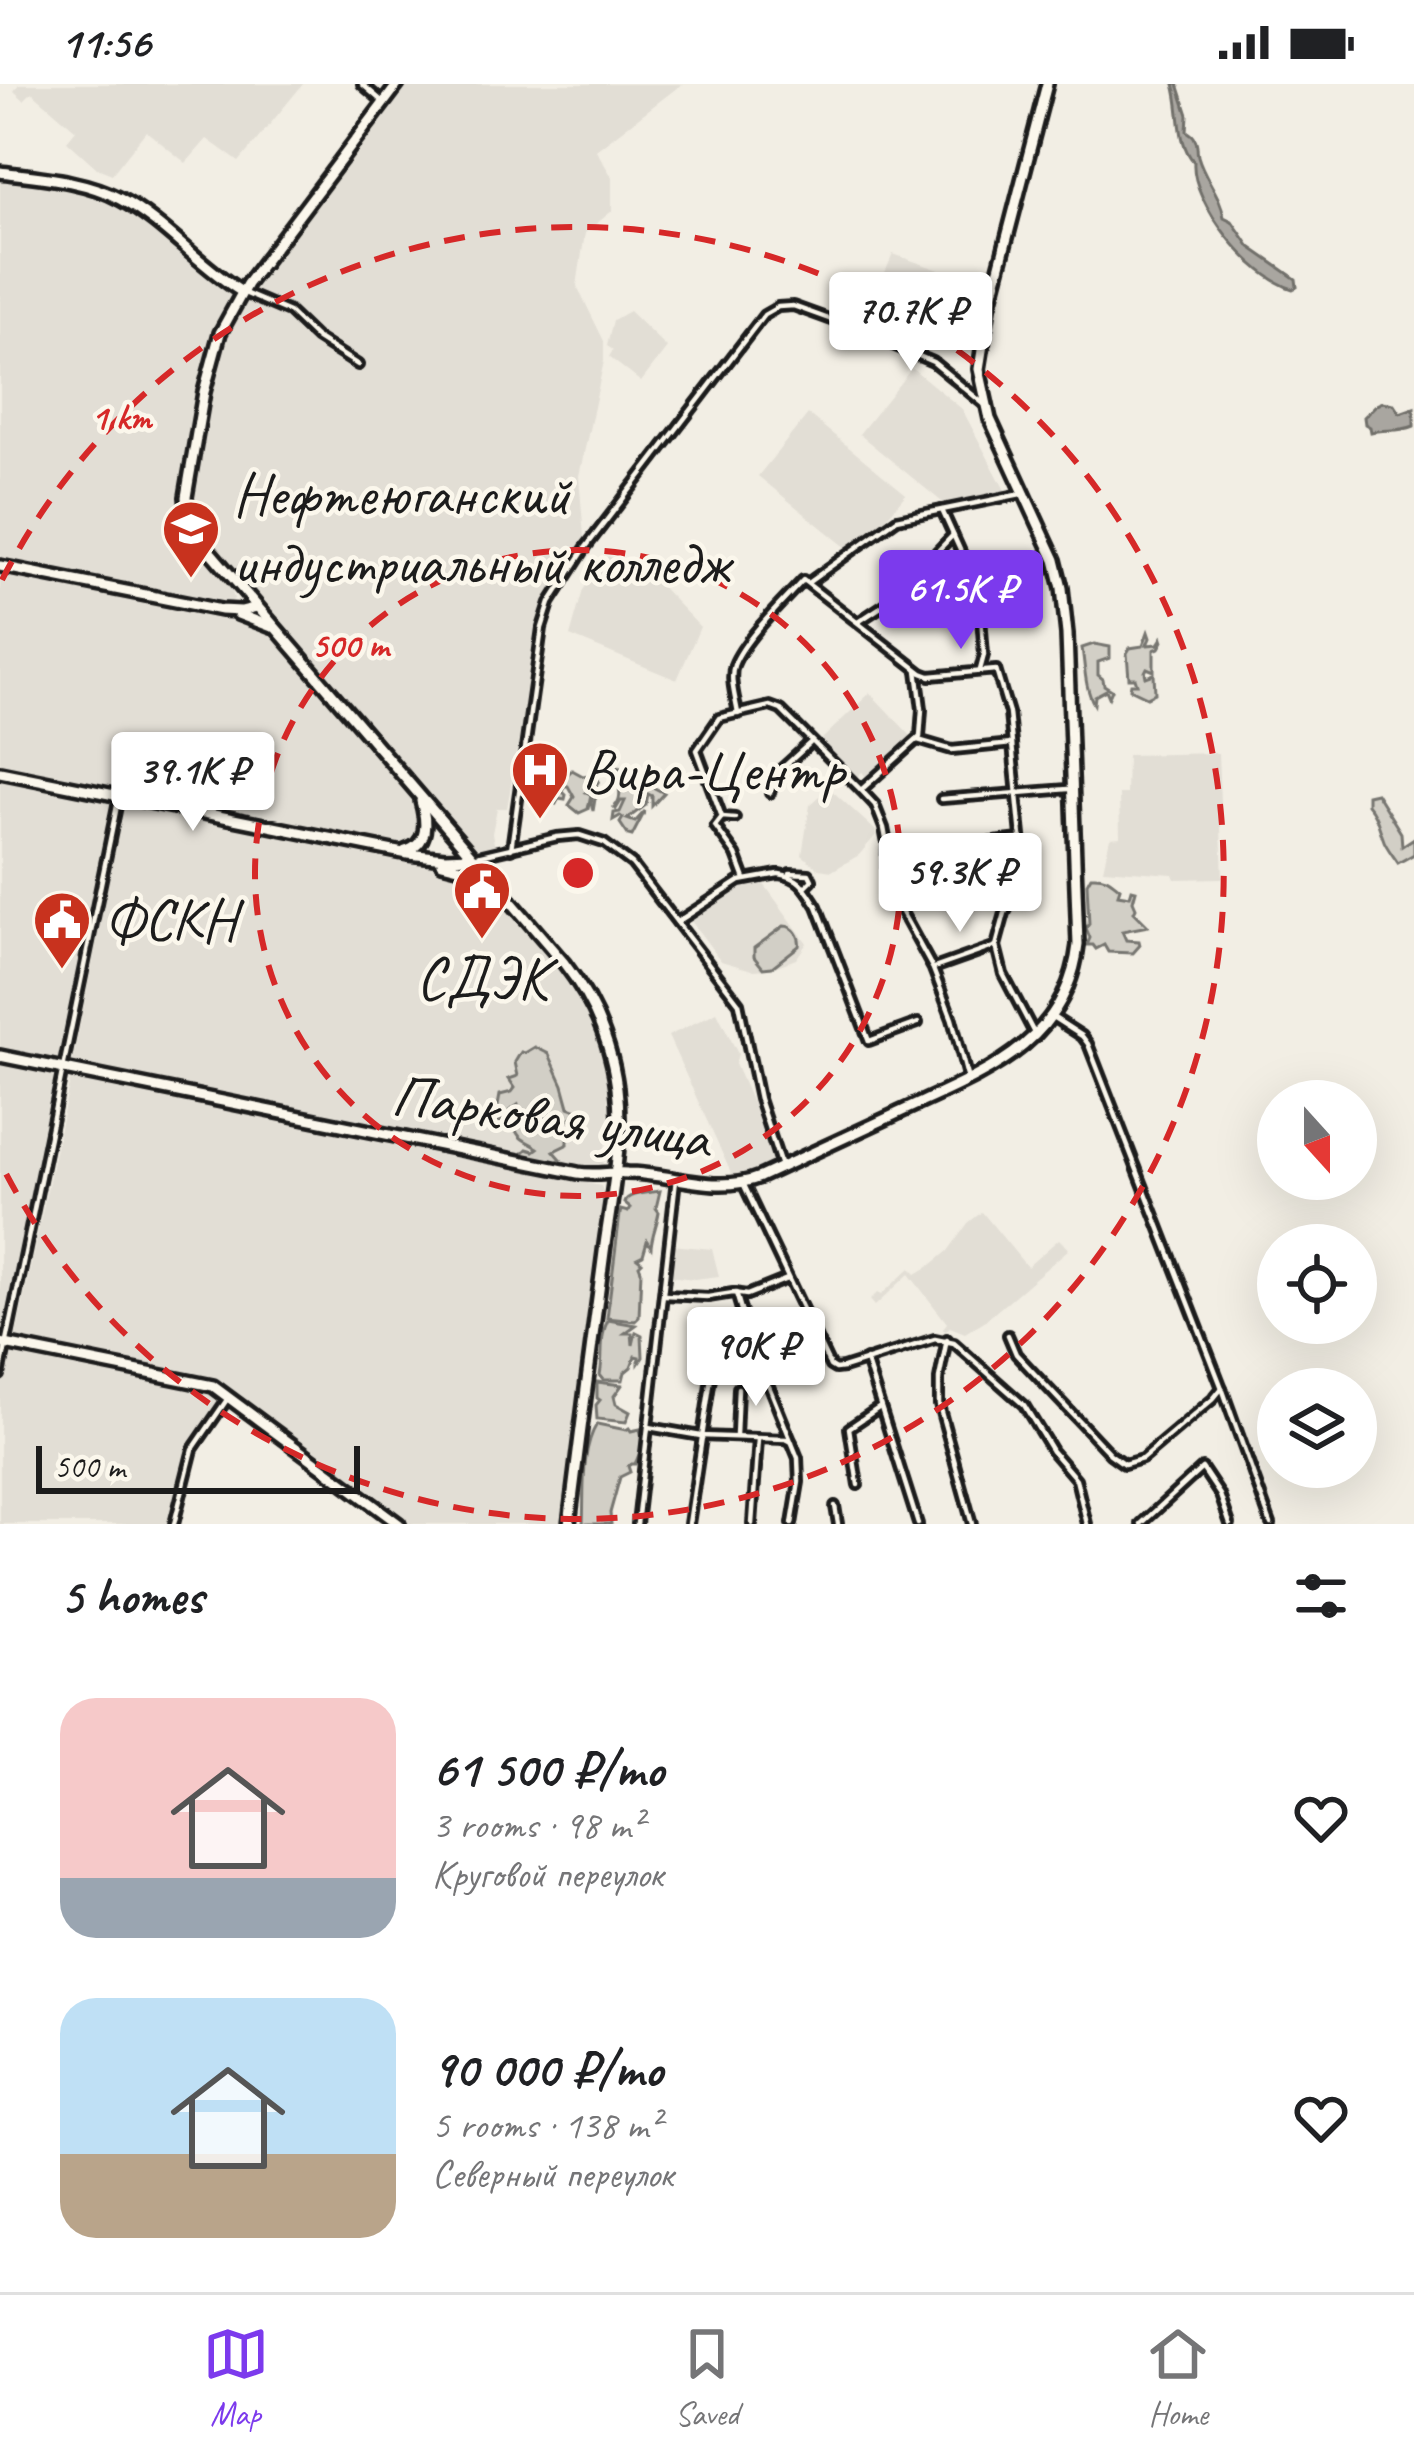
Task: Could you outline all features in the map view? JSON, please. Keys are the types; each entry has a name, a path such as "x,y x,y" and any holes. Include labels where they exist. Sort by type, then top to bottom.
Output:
{"main road":[{"path":"398,84 242,292 225,322 211,361 187,512 194,531 234,580 572,973 596,1013 617,1093 614,1174 569,1524"},
{"name":"Парковая улица","path":"0,1056 525,1163 587,1174 636,1173 721,1185 743,1183 782,1167 968,1080 1006,1060 1036,1035 1069,985 1077,952 1067,634 1062,588 1051,550 976,388 985,326 1047,84"},
{"path":"0,172 67,182 117,197 242,292"},
{"path":"0,566 220,610 278,631"},
{"path":"220,610 240,600 234,580"},
{"path":"220,610 257,607"},
{"path":"0,772 460,866 497,887"},
{"path":"394,851 413,849 423,837 426,822 420,796"},
{"path":"408,854 471,857"},
{"path":"3,1344 204,1383 229,1396 399,1524"}],"street":[{"path":"362,84 384,103"},
{"path":"242,292 289,312 324,344 358,365"},
{"path":"511,849 547,611 586,547 761,318 778,307 798,307 927,358 976,388"},
{"path":"807,583 895,520 1026,493"},
{"path":"942,510 979,592 984,655 979,671"},
{"path":"858,622 890,602 953,536"},
{"path":"738,714 734,664 803,580 917,670 930,676 996,670 1008,705 1023,875 996,946 1004,974 1036,1035"},
{"path":"861,790 918,740 922,720 917,670"},
{"path":"920,684 930,676"},
{"path":"722,817 697,749 719,718 774,706 873,802 887,844 885,874 933,968 968,1080"},
{"path":"918,740 952,750 1012,744"},
{"path":"770,793 778,772 812,741"},
{"path":"941,799 1074,788"},
{"path":"0,1375 119,796"},
{"path":"722,817 735,818"},
{"path":"722,817 715,826 736,855 745,879"},
{"path":"471,857 579,835 595,839 632,864 739,1003 759,1099 782,1167"},
{"path":"969,845 1021,838"},
{"path":"677,922 745,879 807,873 812,880 806,886"},
{"path":"779,874 806,886 817,906 868,1041 918,1023"},
{"path":"893,894 936,883 1009,904"},
{"path":"933,968 996,946"},
{"path":"1051,1016 1088,1044 1271,1524"},
{"path":"637,1524 676,1179"},
{"path":"743,1183 830,1366 839,1369 947,1339 1024,1405 1076,1479 1087,1524"},
{"path":"664,1295 747,1295 788,1279"},
{"path":"736,1293 748,1337 793,1442 800,1473 792,1524"},
{"path":"689,1524 719,1324"},
{"path":"1008,1335 1016,1354 1124,1464 1142,1459 1222,1388"},
{"path":"947,1339 939,1405 972,1524"},
{"path":"866,1360 918,1524"},
{"path":"736,1438 738,1388"},
{"path":"174,1524 193,1449 229,1396"},
{"path":"858,1485 849,1428 880,1407"},
{"path":"649,1427 793,1442"},
{"path":"752,1524 758,1439"},
{"path":"1142,1524 1202,1468 1230,1524"},
{"path":"836,1506 838,1524"}],"shaded area":[{"path":"19,84 303,84 239,162 207,139 186,163 146,131 112,174 97,168 67,141 76,130 32,92 24,100 14,91"},
{"path":"409,84 682,84 596,150 612,177 612,211 585,233 577,286 604,341 604,361 579,476 584,537 547,599 540,620 507,808 497,808 492,833 495,848 481,849 454,830 206,539 192,506 208,397 239,310"},
{"path":"1174,84 1178,84 1188,115 1187,131 1196,140 1224,217 1250,247 1296,279 1297,287 1277,282 1260,270 1213,217 1184,145"},
{"path":"0,177 109,199 231,294 196,395 179,508 191,538 230,584 234,599 230,603 223,606 0,560"},
{"path":"893,254 974,282 967,307 978,312 963,351 956,348 959,338 952,336 948,345 869,310"},
{"path":"629,311 667,348 641,382 609,357 613,350 607,346 613,320"},
{"path":"912,368 962,409 1007,494 947,506 859,434"},
{"path":"1383,402 1394,404 1400,413 1414,408 1414,426 1371,432 1364,417"},
{"path":"808,414 906,494 870,537 848,549 758,476"},
{"path":"608,556 651,576 700,627 677,680 570,636 583,590"},
{"path":"0,572 216,615 270,633 419,807 422,829 416,843 406,848 0,766"},
{"path":"1148,632 1147,645 1163,641 1154,650 1154,671 1147,668 1145,672 1146,677 1154,674 1155,693 1147,697 1130,689 1137,684 1129,678 1127,653 1143,646"},
{"path":"1110,647 1110,658 1098,662 1098,675 1112,690 1109,697 1106,690 1095,696 1094,704 1082,648"},
{"path":"870,693 914,739 867,778 862,772 857,777 821,740"},
{"path":"1218,753 1223,878 1175,879 1173,874 1103,869 1110,838 1120,837 1119,794 1126,794 1127,755"},
{"path":"611,764 664,793 652,806 648,794 646,805 627,819 635,822 645,811 632,836 620,823 623,818 613,820 625,801 614,807 620,789"},
{"path":"572,770 583,776 594,774 592,786 599,780 593,811 594,789 590,787 588,809 579,813 569,805 574,797 568,786 562,791 565,799 559,798 556,804 535,793 546,785 550,792 557,787 552,784 559,772 567,775"},
{"path":"0,777 105,798 111,806 59,1062 0,1050"},
{"path":"829,788 876,831 859,855 832,871 819,869 802,855 810,805"},
{"path":"1376,793 1401,833 1402,846 1414,838 1414,854 1398,863 1367,804 1367,795"},
{"path":"130,804 463,870 480,879 575,990 589,1013 606,1068 609,1111 603,1168 584,1171 72,1064 123,809"},
{"path":"1091,876 1111,880 1120,888 1118,894 1130,896 1136,890 1134,912 1148,926 1122,931 1126,940 1139,941 1133,953 1087,945"},
{"path":"761,880 807,943 796,959 752,970 721,961 691,921 744,884"},
{"path":"784,926 796,933 799,946 772,967 763,968 754,957 754,948"},
{"path":"717,1012 738,1054 735,1064 778,1162 743,1177 733,1177 668,1036"},
{"path":"535,1047 549,1054 569,1107 577,1110 566,1120 552,1112 526,1116 555,1116 550,1129 568,1131 568,1144 554,1151 561,1159 551,1165 523,1157 527,1149 538,1148 514,1127 518,1105 508,1120 495,1123 500,1095 515,1088 509,1079 518,1076 515,1062 521,1052"},
{"path":"0,1062 57,1074 2,1337 0,1337"},
{"path":"71,1076 601,1186 605,1196 563,1524 408,1524 217,1382 15,1340"},
{"path":"660,1191 651,1247 647,1241 643,1255 637,1258 642,1262 639,1317 635,1321 607,1318 621,1210 628,1212 624,1203 629,1197"},
{"path":"982,1212 1027,1267 1059,1239 1069,1249 965,1333 950,1327 945,1331 947,1323 909,1274 875,1306 870,1300 910,1268 916,1274 931,1265"},
{"path":"672,1245 712,1249 719,1276 668,1276"},
{"path":"608,1320 636,1325 625,1333 632,1333 633,1345 636,1332 642,1335 643,1357 639,1363 635,1356 623,1380 604,1380 600,1375"},
{"path":"0,1348 213,1390 224,1397 197,1437 181,1524 0,1524"},
{"path":"597,1382 622,1385 614,1396 616,1404 630,1412 626,1422 597,1419"},
{"path":"597,1424 640,1429 641,1446 635,1464 628,1466 630,1472 620,1477 611,1524 583,1524 586,1460"}],"place":[{"name":"Нефтеюганский индустриальный колледж","path":"191,580"},
{"name":"Вира-Центр","path":"540,821"},
{"name":"СДЭК","path":"482,941"},
{"name":"ФСКН","path":"62,971"}]}
